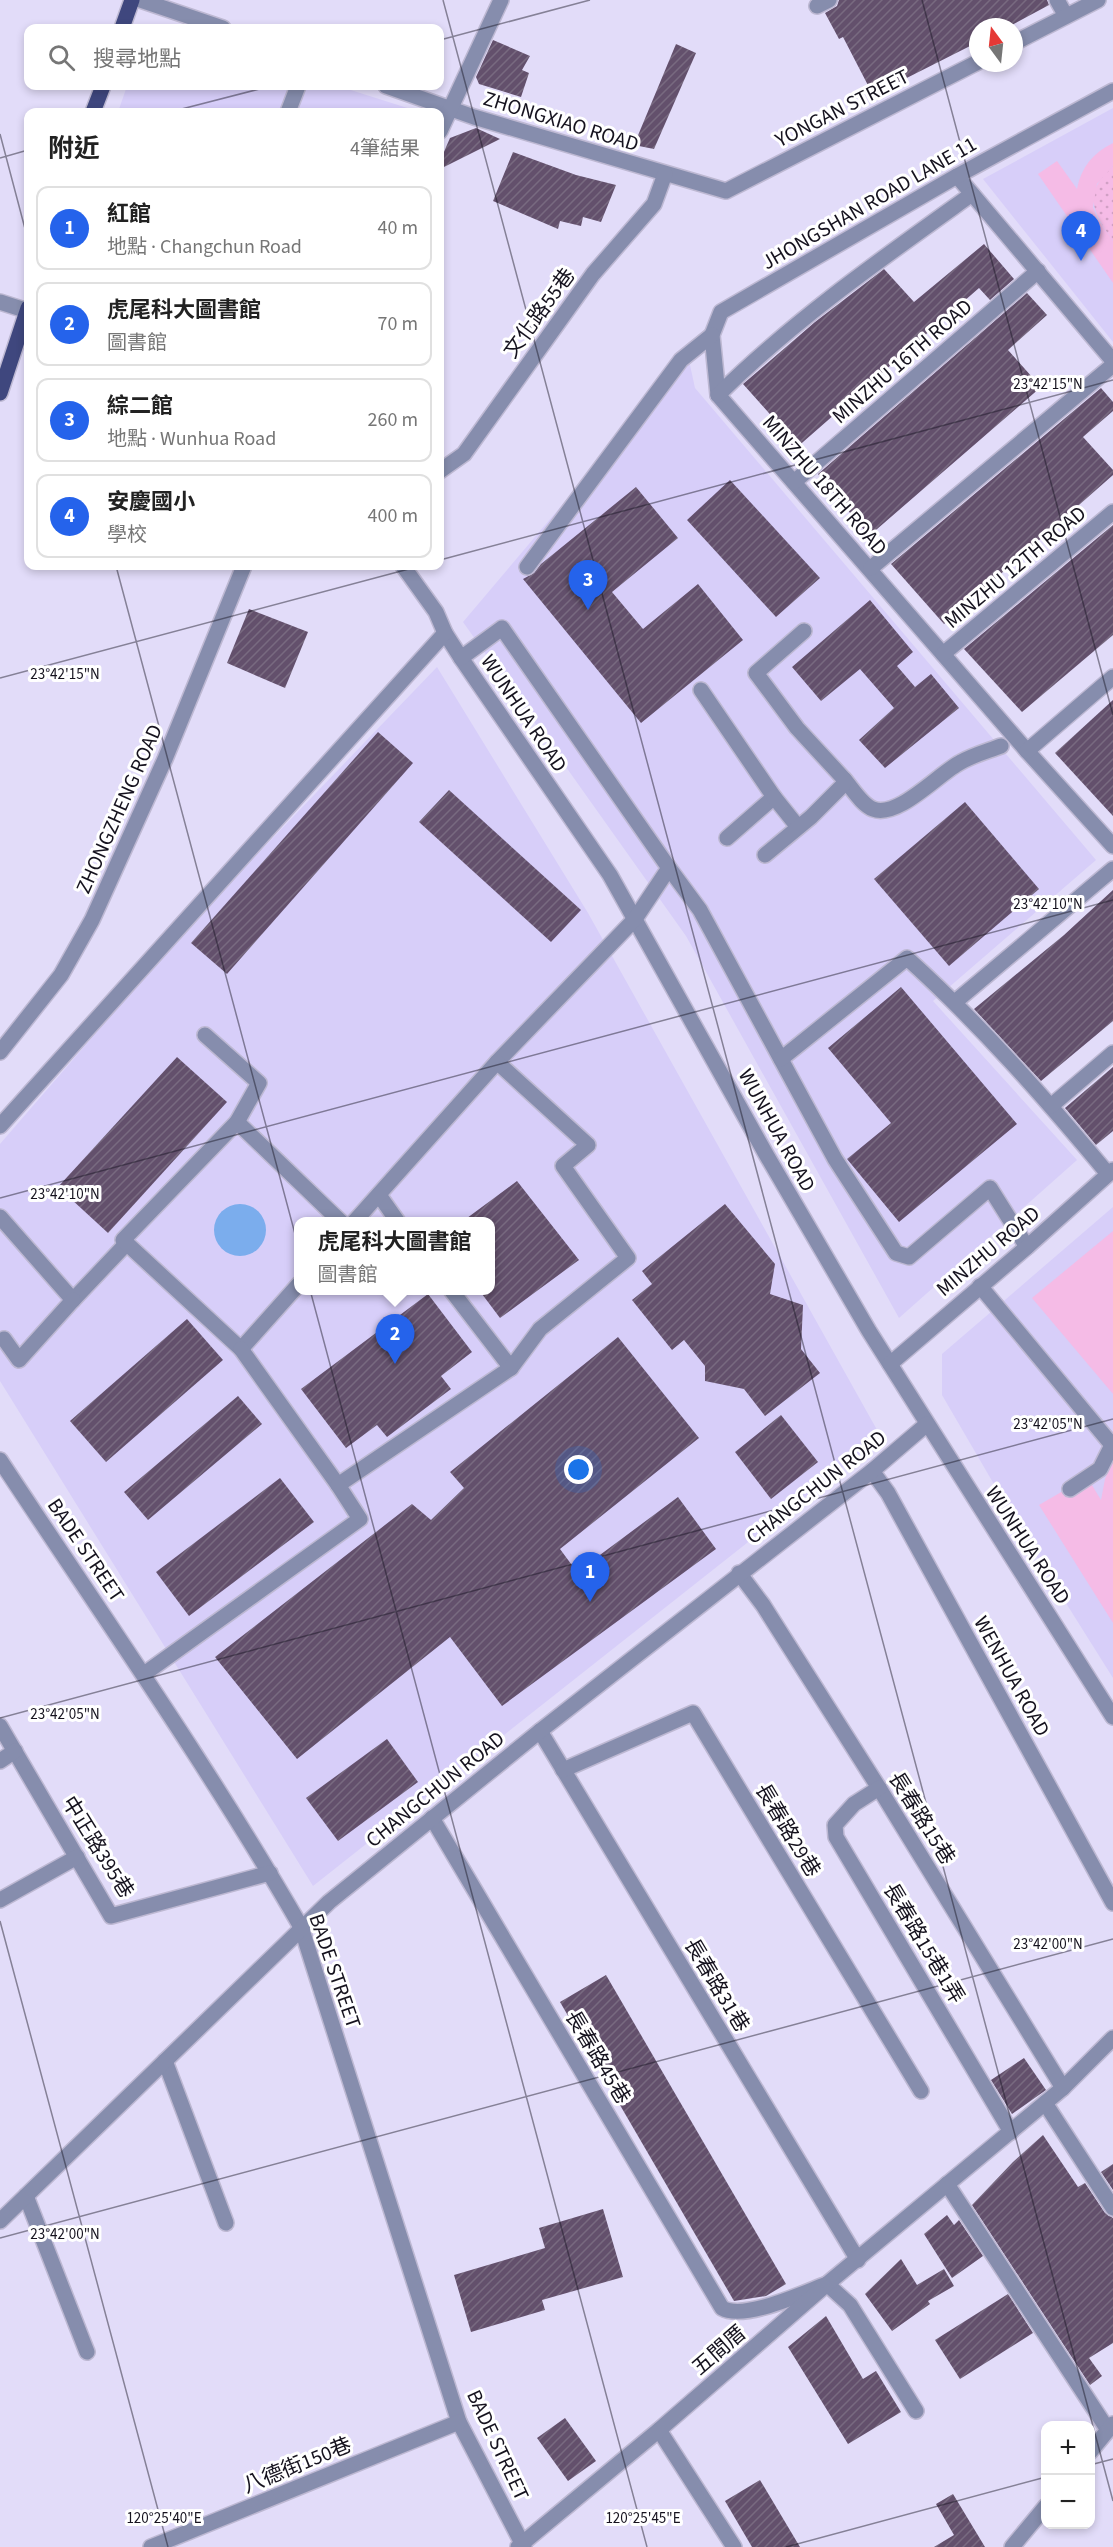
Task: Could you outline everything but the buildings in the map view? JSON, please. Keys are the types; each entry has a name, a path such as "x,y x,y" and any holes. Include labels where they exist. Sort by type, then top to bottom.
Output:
{"main road":[{"path":"123,24 132,0"},
{"path":"95,108 101,90"},
{"path":"0,393 24,322"}],"street":[{"path":"141,0 211,24"},
{"path":"444,122 501,0"},
{"path":"1057,0 1066,16"},
{"path":"1023,38 1098,0"},
{"name":"YONGAN STREET","path":"726,191 969,67"},
{"path":"290,108 296,90"},
{"name":"ZHONGXIAO ROAD","path":"398,90 450,108 726,191"},
{"name":"JHONGSHAN ROAD LANE 11","path":"712,335 721,312 957,176 1113,92"},
{"name":"文化路55巷","path":"444,468 464,454 593,274 654,204 665,174"},
{"path":"871,568 1113,363 957,176"},
{"path":"718,395 756,357 859,276 972,194"},
{"name":"MINZHU 16TH ROAD","path":"794,482 1038,271"},
{"path":"0,302 24,309"},
{"path":"712,335 718,395"},
{"path":"527,567 681,360 712,335"},
{"name":"MINZHU 18TH ROAD","path":"718,395 871,568 1027,751 1113,846"},
{"name":"MINZHU 12TH ROAD","path":"943,654 1113,512"},
{"name":"ZHONGZHENG ROAD","path":"0,1052 61,975 92,920 165,759 242,570"},
{"name":"WUNHUA ROAD","path":"406,570 436,612 445,633 461,658 610,874 767,1156 890,1364 1113,1717"},
{"path":"461,658 502,628 700,910 835,1159 896,1253 909,1257 990,1188 1027,1247"},
{"path":"804,631 756,673 797,728 868,806 877,810 890,810 902,805 963,760 1001,746"},
{"path":"0,1126 445,633"},
{"path":"1027,751 1113,677"},
{"path":"700,690 774,797 798,827"},
{"path":"765,855 843,785 844,779"},
{"path":"728,838 774,797"},
{"path":"358,1217 497,1062 635,919 669,868"},
{"path":"955,1002 1113,869"},
{"path":"781,1059 906,958 955,1002 1111,1172"},
{"path":"144,1674 360,1519 241,1349 123,1240 237,1122 259,1083 205,1035"},
{"path":"1051,1106 1113,1053"},
{"path":"338,1485 511,1368 540,1329 628,1258 563,1166 588,1145 497,1062"},
{"path":"237,1122 337,1217"},
{"name":"MINZHU ROAD","path":"890,1364 1111,1172"},
{"path":"379,1196 395,1217"},
{"path":"0,1217 73,1300"},
{"path":"1,1338 19,1360 127,1243"},
{"path":"981,1286 1113,1445 1100,1469 1070,1489"},
{"path":"241,1349 294,1290"},
{"path":"455,1295 511,1368"},
{"name":"CHANGCHUN ROAD","path":"0,2221 301,1927 540,1731 872,1471 927,1424"},
{"name":"BADE STREET","path":"0,1460 144,1674 270,1873 301,1927 459,2422 521,2546"},
{"name":"WENHUA ROAD","path":"872,1471 888,1492 1113,1903"},
{"name":"長春路15巷","path":"740,1574 764,1605 879,1788 1063,2088"},
{"name":"長春路29巷","path":"563,1770 693,1713 921,2091"},
{"name":"中正路395巷","path":"0,1726 111,1916 270,1873"},
{"name":"長春路31巷","path":"540,1731 858,2260"},
{"path":"0,1761 15,1751"},
{"name":"長春路15巷1弄","path":"879,1788 854,1804 835,1825 836,1837 1011,2132"},
{"name":"長春路45巷","path":"432,1818 722,2308 732,2312 747,2311 827,2284"},
{"path":"0,1900 77,1857"},
{"path":"1095,2446 1110,2427 947,2184 1063,2088 1113,2038"},
{"path":"165,2061 226,2223"},
{"path":"1045,2103 1113,2208"},
{"name":"五間厝","path":"521,2546 947,2184"},
{"path":"26,2196 87,2352"},
{"path":"827,2284 849,2305 916,2411"},
{"name":"八德街150巷","path":"151,2547 459,2422"},
{"path":"659,2430 734,2547"},
{"path":"1012,2547 1041,2512"}],"shaded area":[{"path":"126,90 351,90 407,108 119,108"},
{"path":"1113,108 1113,342 983,179"},
{"path":"1113,143 1113,166 1097,184 1093,207 1097,218 1113,241 1113,283 1038,174 1057,161 1077,189 1085,167 1100,151"},
{"path":"1113,166 1113,241 1096,212 1094,194 1103,176"},
{"path":"688,356 695,388 1096,860 933,1001 1077,1160 899,1318 686,936 463,622"},
{"path":"437,667 588,913 881,1437 313,1886 0,1381 0,1144 191,923"},
{"path":"1113,1207 1113,1678 1027,1541 942,1395 942,1354"},
{"path":"1113,1231 1113,1394 1032,1298"},
{"path":"1113,1461 1113,1623 1039,1505 1087,1477 1101,1500 1105,1479"}],"water":[{"path":"240,1204 250,1206 258,1212 264,1220 266,1230 264,1240 258,1248 250,1254 240,1256 230,1254 222,1248 216,1240 214,1230 216,1220 222,1212 230,1206"}],"place":[{"name":"安慶國小","path":"1081,261"},
{"name":"綜二館","path":"588,610"},
{"name":"虎尾科大圖書館","path":"395,1364"},
{"name":"紅館","path":"590,1602"}]}
